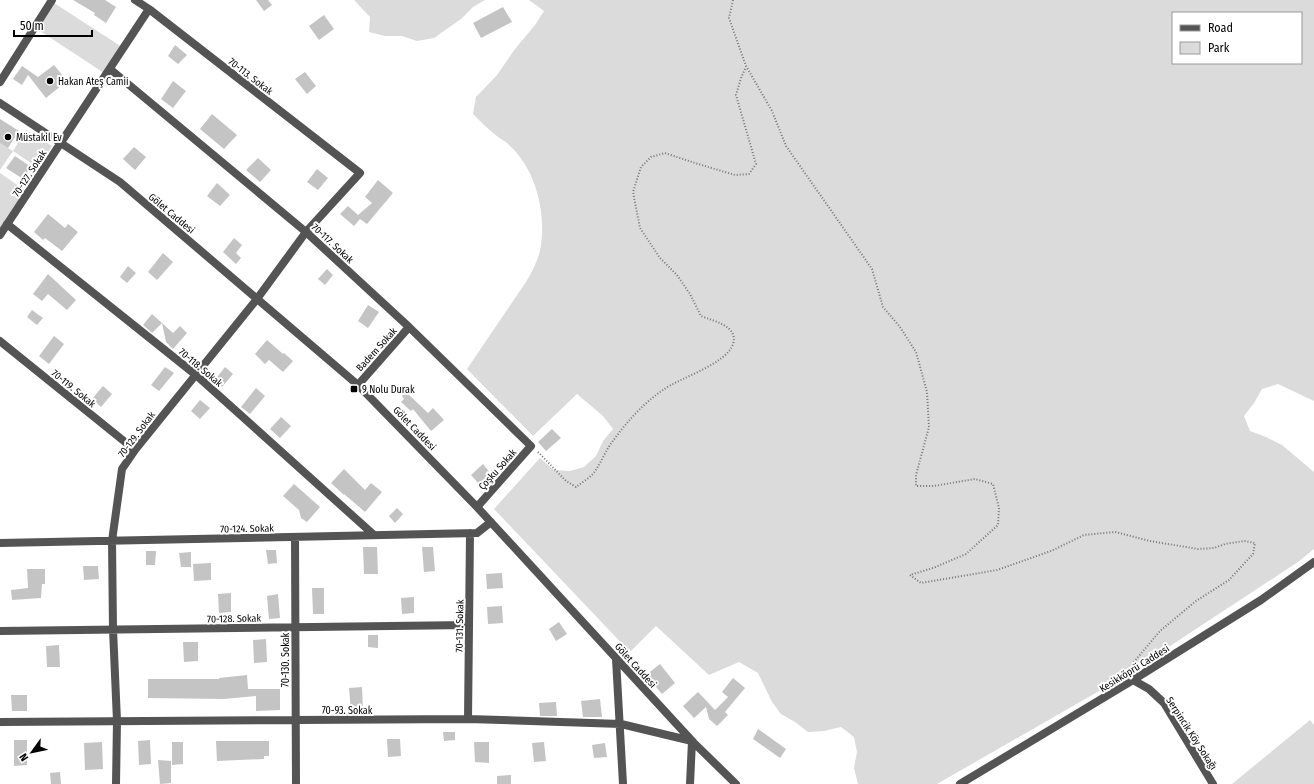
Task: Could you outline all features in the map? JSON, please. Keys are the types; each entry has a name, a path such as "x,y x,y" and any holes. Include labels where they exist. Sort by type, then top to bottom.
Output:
{"street":[{"path":"0,82 52,0"},
{"name":"70-113. Sokak","path":"136,0 150,8 354,169"},
{"name":"70-127. Sokak","path":"0,235 150,8"},
{"name":"70-117. Sokak","path":"110,69 306,232 409,327 532,446"},
{"name":"Gölet Caddesi","path":"0,103 120,182 358,384 477,506 692,742 736,784"},
{"name":"70-129. Sokak","path":"116,784 117,721 113,629 112,541 122,469 135,450 257,299 306,232 360,173 354,169"},
{"name":"70-118. Sokak","path":"7,224 196,375 374,535"},
{"name":"Badem Sokak","path":"358,384 409,327"},
{"name":"70-119. Sokak","path":"0,341 135,450"},
{"name":"Çoşku Sokak","path":"477,506 532,446"},
{"name":"70-124. Sokak","path":"0,543 477,533 491,522"},
{"name":"70-131. Sokak","path":"468,719 470,533"},
{"name":"70-130. Sokak","path":"295,537 296,784"},
{"name":"Kesikköprü Caddesi","path":"960,784 1133,680 1261,600 1314,562"},
{"name":"70-128. Sokak","path":"0,631 469,625"},
{"path":"616,659 621,724 623,784"},
{"name":"Serpincik Köy Sokağı","path":"1133,680 1149,689 1164,703 1213,784"},
{"name":"70-93. Sokak","path":"0,722 468,719 621,724 692,742"},
{"path":"690,784 692,742"}],"path":[{"path":"733,0 730,18 746,66 772,111 786,146 872,269 883,307 900,327 916,352 927,392 929,427 916,475 916,486 934,486 975,479 993,484 999,508 998,525 966,554 934,568 910,575 921,583 997,570 1051,551 1084,535 1115,532 1150,541 1198,549 1214,548 1225,544 1244,541 1255,543 1253,554 1228,580 1196,601 1160,631 1133,662 1133,680"},
{"path":"532,446 566,481 576,487 592,474 609,446 636,412 663,390 710,365 725,355 733,344 734,335 730,328 701,316 678,275 660,258 640,228 633,192 641,167 650,157 665,153 734,175 749,174 756,164 736,95 746,66"}],"green space":[{"path":"354,0 485,0 473,7 461,19 434,38 417,41 402,36 385,36 369,32 370,17"},
{"path":"529,0 1314,0 1314,401 1278,384 1262,389 1244,416 1250,431 1282,445 1314,472 1314,549 1298,562 1120,679 937,784 858,784 854,768 857,752 854,737 841,727 824,731 808,732 781,714 772,702 758,673 739,662 709,675 656,626 630,652 494,509 540,458 554,470 570,471 584,467 596,456 603,441 613,429 603,416 577,394 533,436 467,369 528,278 540,251 542,237 541,209 538,195 527,168 519,156 507,143 491,132 473,114 476,97 497,75 515,49 535,25 544,11"},
{"path":"54,3 122,47 104,73 37,29"},
{"path":"26,130 52,146 38,168 13,151"},
{"path":"0,143 13,151 0,170"},
{"path":"0,173 26,191 0,229"},
{"path":"1310,720 1314,725 1314,784 1232,784"}],"building":[{"path":"73,0 105,0 116,7 106,23 94,15 95,13"},
{"path":"256,0 268,0 272,5 264,11"},
{"path":"503,7 512,22 481,38 473,23"},
{"path":"324,15 334,29 319,40 309,26"},
{"path":"175,45 187,55 178,64 168,56"},
{"name":"Hakan Ateş Camii","path":"54,65 67,81 46,98 28,75 22,85 13,79 22,66 38,77"},
{"path":"305,72 316,86 307,94 295,79"},
{"path":"173,81 186,91 173,108 161,99"},
{"path":"212,114 237,135 224,149 200,129"},
{"name":"Müstakil Ev","path":"0,119 19,131 8,148 0,143"},
{"path":"134,147 146,157 135,170 123,159"},
{"name":"Müstakil Ev","path":"15,156 31,167 23,179 6,168"},
{"path":"258,158 271,170 260,182 246,170"},
{"path":"317,169 328,178 318,190 307,182"},
{"path":"378,180 393,193 367,224 360,219 354,226 340,214 348,206 358,215 372,203 365,197"},
{"path":"217,183 230,195 220,206 207,196"},
{"path":"48,214 65,228 68,224 78,232 62,251 45,238 43,240 34,232"},
{"path":"234,238 242,245 236,253 241,258 236,264 223,252"},
{"path":"163,253 173,262 157,280 148,272"},
{"path":"128,266 136,273 127,283 120,277"},
{"path":"327,269 333,275 325,285 318,279"},
{"path":"48,274 76,300 67,310 48,294 42,301 33,294"},
{"path":"368,305 379,312 368,328 358,321"},
{"path":"32,310 43,318 37,325 27,317"},
{"path":"152,314 162,323 152,333 143,325"},
{"path":"162,323 173,333 180,326 187,333 173,349 166,342"},
{"path":"54,336 64,344 49,364 39,356"},
{"path":"267,340 293,361 283,372 269,360 265,364 255,354"},
{"path":"165,367 174,373 159,391 151,385"},
{"path":"225,367 233,374 222,387 215,380"},
{"path":"103,386 112,394 101,407 92,399"},
{"path":"256,388 265,396 250,414 241,407"},
{"path":"406,392 428,413 433,408 444,420 431,431 413,409 411,411 401,402 404,399 402,396"},
{"path":"200,400 210,408 200,419 191,411"},
{"path":"281,417 291,426 280,438 270,429"},
{"path":"552,429 561,438 546,451 538,442"},
{"path":"483,464 491,474 479,484 471,475"},
{"path":"344,469 365,490 371,483 382,492 365,512 331,483"},
{"path":"294,484 320,507 307,522 301,518 299,510 283,496"},
{"path":"397,508 403,514 395,523 389,516"},
{"path":"363,547 377,547 378,574 364,574"},
{"path":"422,547 433,547 435,571 424,572"},
{"path":"266,550 276,550 277,563 268,564"},
{"path":"146,551 156,551 155,565 146,565"},
{"path":"191,552 191,567 181,567 179,553"},
{"path":"211,563 211,580 194,581 193,564"},
{"path":"83,566 98,566 99,579 84,580"},
{"path":"27,569 45,569 45,584 42,584 41,598 12,600 11,590 28,588"},
{"path":"502,573 503,588 487,589 486,574"},
{"path":"312,588 324,588 324,614 313,614"},
{"path":"231,593 231,612 219,613 218,594"},
{"path":"278,594 280,618 269,619 267,596"},
{"path":"414,597 414,613 402,614 401,598"},
{"path":"502,606 503,623 488,624 487,607"},
{"path":"559,622 567,634 556,641 549,629"},
{"path":"368,635 378,635 378,648 368,647"},
{"path":"266,639 267,662 254,663 253,640"},
{"path":"183,642 198,642 198,661 184,662"},
{"path":"59,645 60,667 47,667 46,646"},
{"path":"660,664 675,683 662,694 646,675"},
{"path":"247,675 248,689 280,689 280,710 256,711 256,696 224,699 148,698 148,679 219,679"},
{"path":"733,678 745,688 725,712 728,715 717,726 709,719 706,707 694,718 683,706 698,692 715,710 728,697 722,692"},
{"path":"362,687 363,710 351,711 349,688"},
{"path":"11,695 27,695 27,711 12,711"},
{"path":"600,699 602,717 583,717 581,701"},
{"path":"556,702 557,716 540,716 539,703"},
{"path":"758,729 786,749 780,758 753,739"},
{"path":"443,732 455,732 455,740 444,741"},
{"path":"387,739 400,739 401,756 388,757"},
{"path":"14,740 27,740 27,765 14,766"},
{"path":"150,740 151,764 139,765 138,741"},
{"path":"216,741 269,741 269,756 264,756 264,759 217,761"},
{"path":"102,742 103,769 85,770 84,743"},
{"path":"172,742 183,742 183,764 172,765"},
{"path":"474,742 489,742 489,763 475,762"},
{"path":"544,742 546,761 534,762 532,743"},
{"path":"605,743 607,757 594,758 592,745"},
{"path":"158,760 171,761 171,783 160,784"},
{"path":"60,772 61,784 51,784 50,773"},
{"path":"511,775 511,784 497,784 497,776"}],"place":[{"name":"Hakan Ateş Camii","path":"50,81"},
{"name":"Müstakil Ev","path":"8,137"},
{"name":"9 Nolu Durak","path":"354,389"}]}
